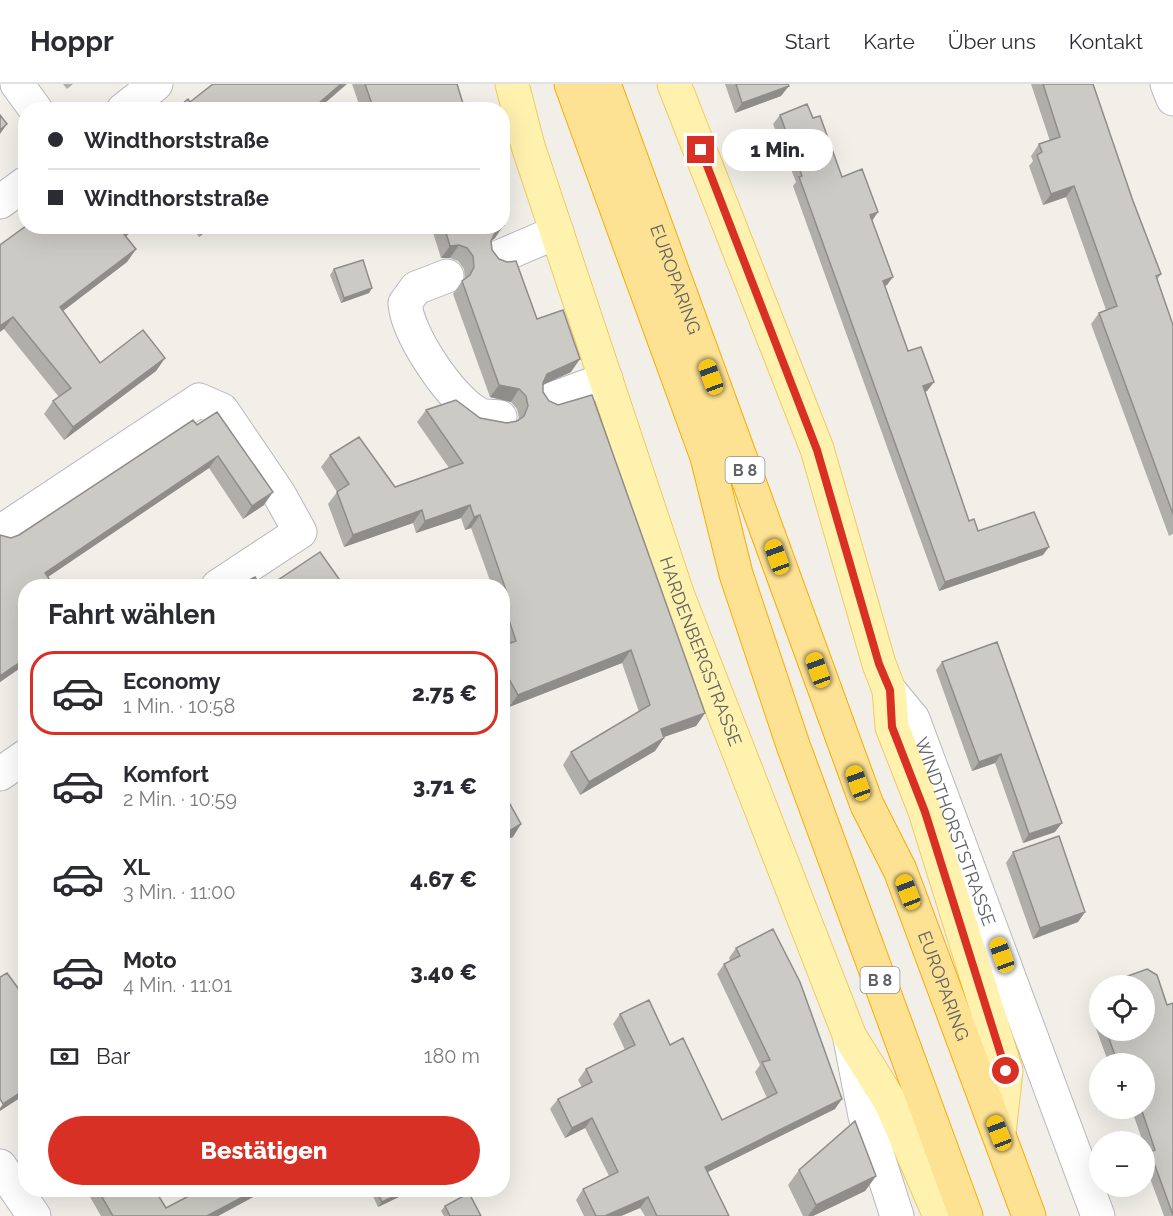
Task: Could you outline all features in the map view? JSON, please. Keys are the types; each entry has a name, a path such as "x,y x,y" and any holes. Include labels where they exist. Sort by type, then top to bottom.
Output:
{"highway":[{"name":"EUROPARING","path":"571,84 707,457 736,574 793,745 966,1216"},
{"name":"EUROPARING","path":"604,84 867,805 893,853 1029,1216"}],"main road":[{"name":"HARDENBERGSTRASSE","path":"512,84 556,232 678,596 850,1037"},
{"name":"WINDTHORSTSTRASSE","path":"674,84 817,450 879,664 890,690 892,727 925,812 1006,1071 999,1133"},
{"path":"850,1037 891,1103 936,1207 945,1216"}],"street":[{"path":"17,84 30,102"},
{"path":"133,102 156,84"},
{"path":"1167,84 1173,99"},
{"path":"0,202 18,189"},
{"path":"501,256 556,232"},
{"path":"447,276 416,288 405,303 406,316 415,336 454,394 479,415 500,417"},
{"path":"552,399 606,379"},
{"path":"0,532 199,400 222,410 279,494 300,532 229,579"},
{"name":"WINDTHORSTSTRASSE","path":"890,690 913,719 1098,1216"},
{"path":"0,774 18,762"},
{"name":"HARDENBERGSTRASSE","path":"850,1037 866,1116 897,1216"},
{"path":"0,1166 18,1192"},
{"path":"21,1197 34,1216"}],"building":[{"path":"213,84 341,84 320,102 190,102"},
{"path":"365,84 457,84 463,102 371,102"},
{"path":"736,84 788,84 789,86 742,103"},
{"path":"1043,84 1093,84 1161,274 1156,276 1173,325 1173,514 1099,313 1117,306 1074,186 1051,194 1037,155 1042,152 1039,144 1060,137"},
{"path":"807,104 813,118 820,116 842,177 862,169 878,212 870,215 893,277 883,281 908,351 921,347 934,382 923,386 969,521 974,519 978,531 1034,512 1049,547 945,582 799,177 802,176 780,115"},
{"path":"0,115 7,124 0,130"},
{"path":"18,232 18,234 124,234 136,249 60,307 100,363 143,330 165,358 73,427 53,401 71,388 13,317 0,326 0,245"},
{"path":"446,234 494,234 491,241 492,250 499,259 507,262 516,261 537,319 563,310 580,359 547,374 543,383 543,392 549,401 558,405 592,395 705,713 661,729 664,738 589,782 571,752 650,705 631,650 518,695 510,681 510,643 516,641 510,623 510,579 502,579 480,515 474,517 470,505 425,521 422,510 353,535 337,492 349,484 330,455 359,437 395,487 463,463 426,410 456,400 480,418 507,423 517,421 524,416 528,406 526,396 519,389 499,385 462,281 470,275 474,267 473,256 467,248 459,245 450,246"},
{"path":"363,260 372,288 344,298 334,269"},
{"path":"217,412 273,492 252,506 218,456 45,573 49,579 18,579 18,664 0,676 0,535 11,538 19,535 193,420 197,425"},
{"path":"320,552 339,579 280,579"},
{"path":"997,642 1062,823 1029,834 1001,754 979,762 942,662"},
{"path":"510,804 521,824 510,830"},
{"path":"1059,836 1085,912 1040,928 1013,852"},
{"path":"773,929 800,982 842,1099 705,1167 729,1216 657,1216 648,1197 605,1216 596,1216 583,1189 618,1172 592,1118 572,1128 558,1099 592,1082 586,1069 635,1045 620,1014 649,1000 670,1045 683,1038 722,1120 777,1093 762,1062 770,1060 724,964 740,956 736,948"},
{"path":"1147,969 1157,975 1167,1005 1173,1003 1173,1215 1155,1166 1155,1131 1149,1131 1145,1119 1155,1119 1155,1053 1114,1053 1110,1041 1155,1041 1155,975 1130,975"},
{"path":"7,973 18,988 18,1094 3,1104 0,1099 0,977"},
{"path":"855,1121 876,1176 816,1205 799,1170"},
{"path":"102,1197 159,1197 166,1208 187,1197 243,1197 207,1216 113,1216"},
{"path":"380,1197 392,1197 382,1202"},
{"path":"462,1197 471,1197 481,1216 450,1216 445,1206"}],"route":[{"path":"701,150 817,450 879,664 890,690 892,727 925,812 1006,1071"}]}
